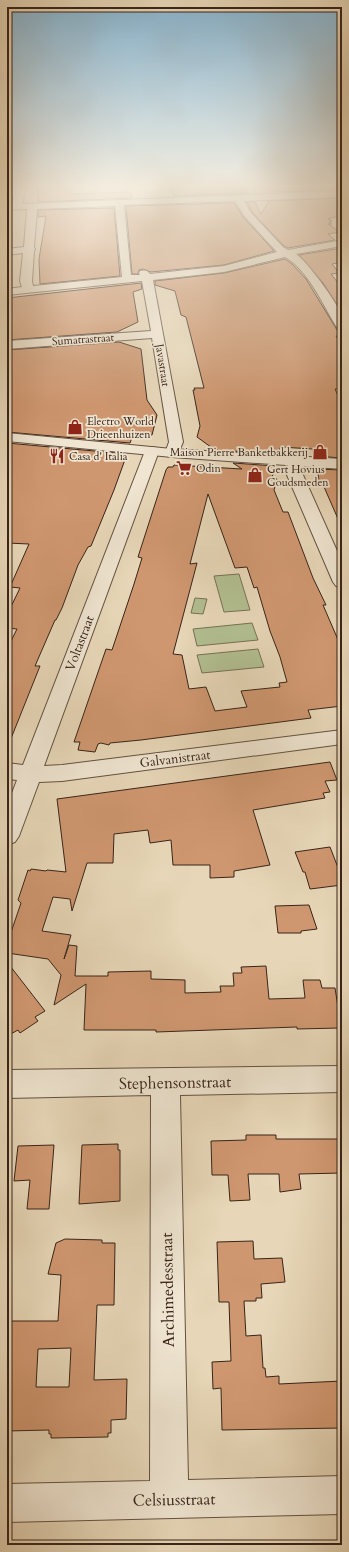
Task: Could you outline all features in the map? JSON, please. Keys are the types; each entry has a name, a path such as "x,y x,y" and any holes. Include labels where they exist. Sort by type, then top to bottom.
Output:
{"street":[{"path":"27,287 29,260"},
{"path":"125,260 127,277"},
{"path":"7,292 27,287 145,275 224,269 252,260"},
{"path":"298,260 309,273 342,326"},
{"name":"Javastraat","path":"145,275 158,334 176,442 172,453"},
{"path":"7,286 27,287"},
{"name":"Sumatrastraat","path":"7,345 158,334"},
{"path":"7,437 172,453 342,464"},
{"name":"Voltastraat","path":"7,836 152,451"},
{"path":"296,462 295,475 340,572"},
{"name":"Galvanistraat","path":"7,771 30,774 62,773 342,737"},
{"name":"Stephensonstraat","path":"7,1084 342,1079"},
{"name":"Archimedesstraat","path":"165,1082 169,1498"},
{"name":"Celsiusstraat","path":"7,1503 342,1495"}],"green space":[{"path":"239,574 250,610 224,612 214,576"},
{"path":"195,598 207,599 203,614 191,613"},
{"path":"252,623 258,640 197,646 193,629"},
{"path":"258,649 264,667 202,673 197,655"}],"building":[{"path":"39,260 119,260 120,276 40,284"},
{"path":"131,260 240,260 224,265 151,272 143,269 139,270 138,274 132,274"},
{"path":"279,260 287,260 306,279 337,330 342,331 342,336 336,336 342,346 342,389 335,389 342,404 342,458 316,456 313,454 313,449 280,447 278,454 215,450 197,437 200,426 193,390 195,390 194,388 204,388 186,317 181,315 175,291 155,285 155,281 224,273"},
{"path":"304,260 342,260 342,262 332,264 339,273 331,274 342,288 342,313 323,283"},
{"path":"141,283 142,289 133,292 138,322 117,332 7,340 7,298"},
{"path":"119,342 141,349 147,400 157,415 152,435 133,435 130,443 7,432 7,350"},
{"path":"7,443 127,454 91,546 88,547 78,565 62,608 55,620 35,666 40,666 8,746 7,649 17,629 7,628 7,615 20,588 10,587 29,544 7,543"},
{"path":"233,463 275,466 272,478 277,479 274,490 283,512 288,512 313,578 326,605 323,605 342,649 342,706 308,710 311,718 110,743 109,745 101,743 98,744 95,752 78,750 80,742 74,742 106,649 112,650 142,558 138,557 166,470 168,467 173,467 174,465 242,469","holes":["208,494 235,568 247,567 254,588 257,587 287,682 279,683 280,687 241,691 247,707 215,711 206,687 189,689 182,655 173,654 197,563 190,564"]},
{"path":"317,469 342,470 342,528 321,480 319,480"},
{"path":"330,762 337,780 325,781 330,792 323,793 325,798 253,810 270,865 234,871 234,877 210,878 210,865 173,865 171,840 150,843 148,830 114,834 113,863 87,863 72,911 70,899 53,897 42,931 71,935 64,959 69,945 77,946 75,976 108,976 108,972 151,971 151,979 185,980 185,993 221,992 220,986 234,986 233,973 242,973 241,967 266,966 269,999 305,998 303,980 320,980 322,988 335,988 341,1026 339,1026 339,1028 297,1029 297,1027 156,1032 156,1030 84,1030 86,984 54,1005 61,975 48,959 7,953 7,944 21,903 18,900 28,870 66,872 57,799"},
{"path":"330,847 342,878 342,885 310,889 305,872 303,872 295,852"},
{"path":"309,905 317,929 301,931 301,933 278,933 275,906"},
{"path":"7,962 45,1011 35,1017 38,1021 20,1033 18,1030 7,1036"},
{"path":"246,1135 276,1135 276,1139 342,1139 342,1173 299,1174 301,1189 280,1192 279,1174 248,1174 250,1200 230,1201 228,1175 212,1175 211,1141 246,1140"},
{"path":"118,1144 118,1150 120,1150 120,1201 79,1204 82,1145"},
{"path":"54,1145 49,1209 27,1209 30,1180 14,1181 18,1146"},
{"path":"65,1239 102,1240 102,1243 115,1243 114,1305 97,1305 94,1380 127,1379 126,1419 111,1420 111,1433 108,1433 108,1437 51,1438 49,1430 7,1431 7,1350 10,1321 58,1321 61,1275 48,1274 56,1243","holes":["71,1348 69,1387 36,1387 38,1349"]},
{"path":"253,1241 254,1259 282,1258 285,1282 261,1284 262,1298 256,1298 256,1301 244,1301 246,1336 261,1335 263,1368 265,1368 266,1377 279,1376 279,1384 342,1381 342,1428 222,1430 221,1388 213,1389 212,1362 231,1361 229,1302 219,1302 217,1242"}],"place":[{"name":"Electro World Drieenhuizen","path":"75,427"},
{"name":"Maison Pierre Banketbakkerij","path":"320,452"},
{"name":"Casa d' Italia","path":"57,456"},
{"name":"Odin","path":"184,468"},
{"name":"Gert Hovius Goudsmeden","path":"255,475"}]}
